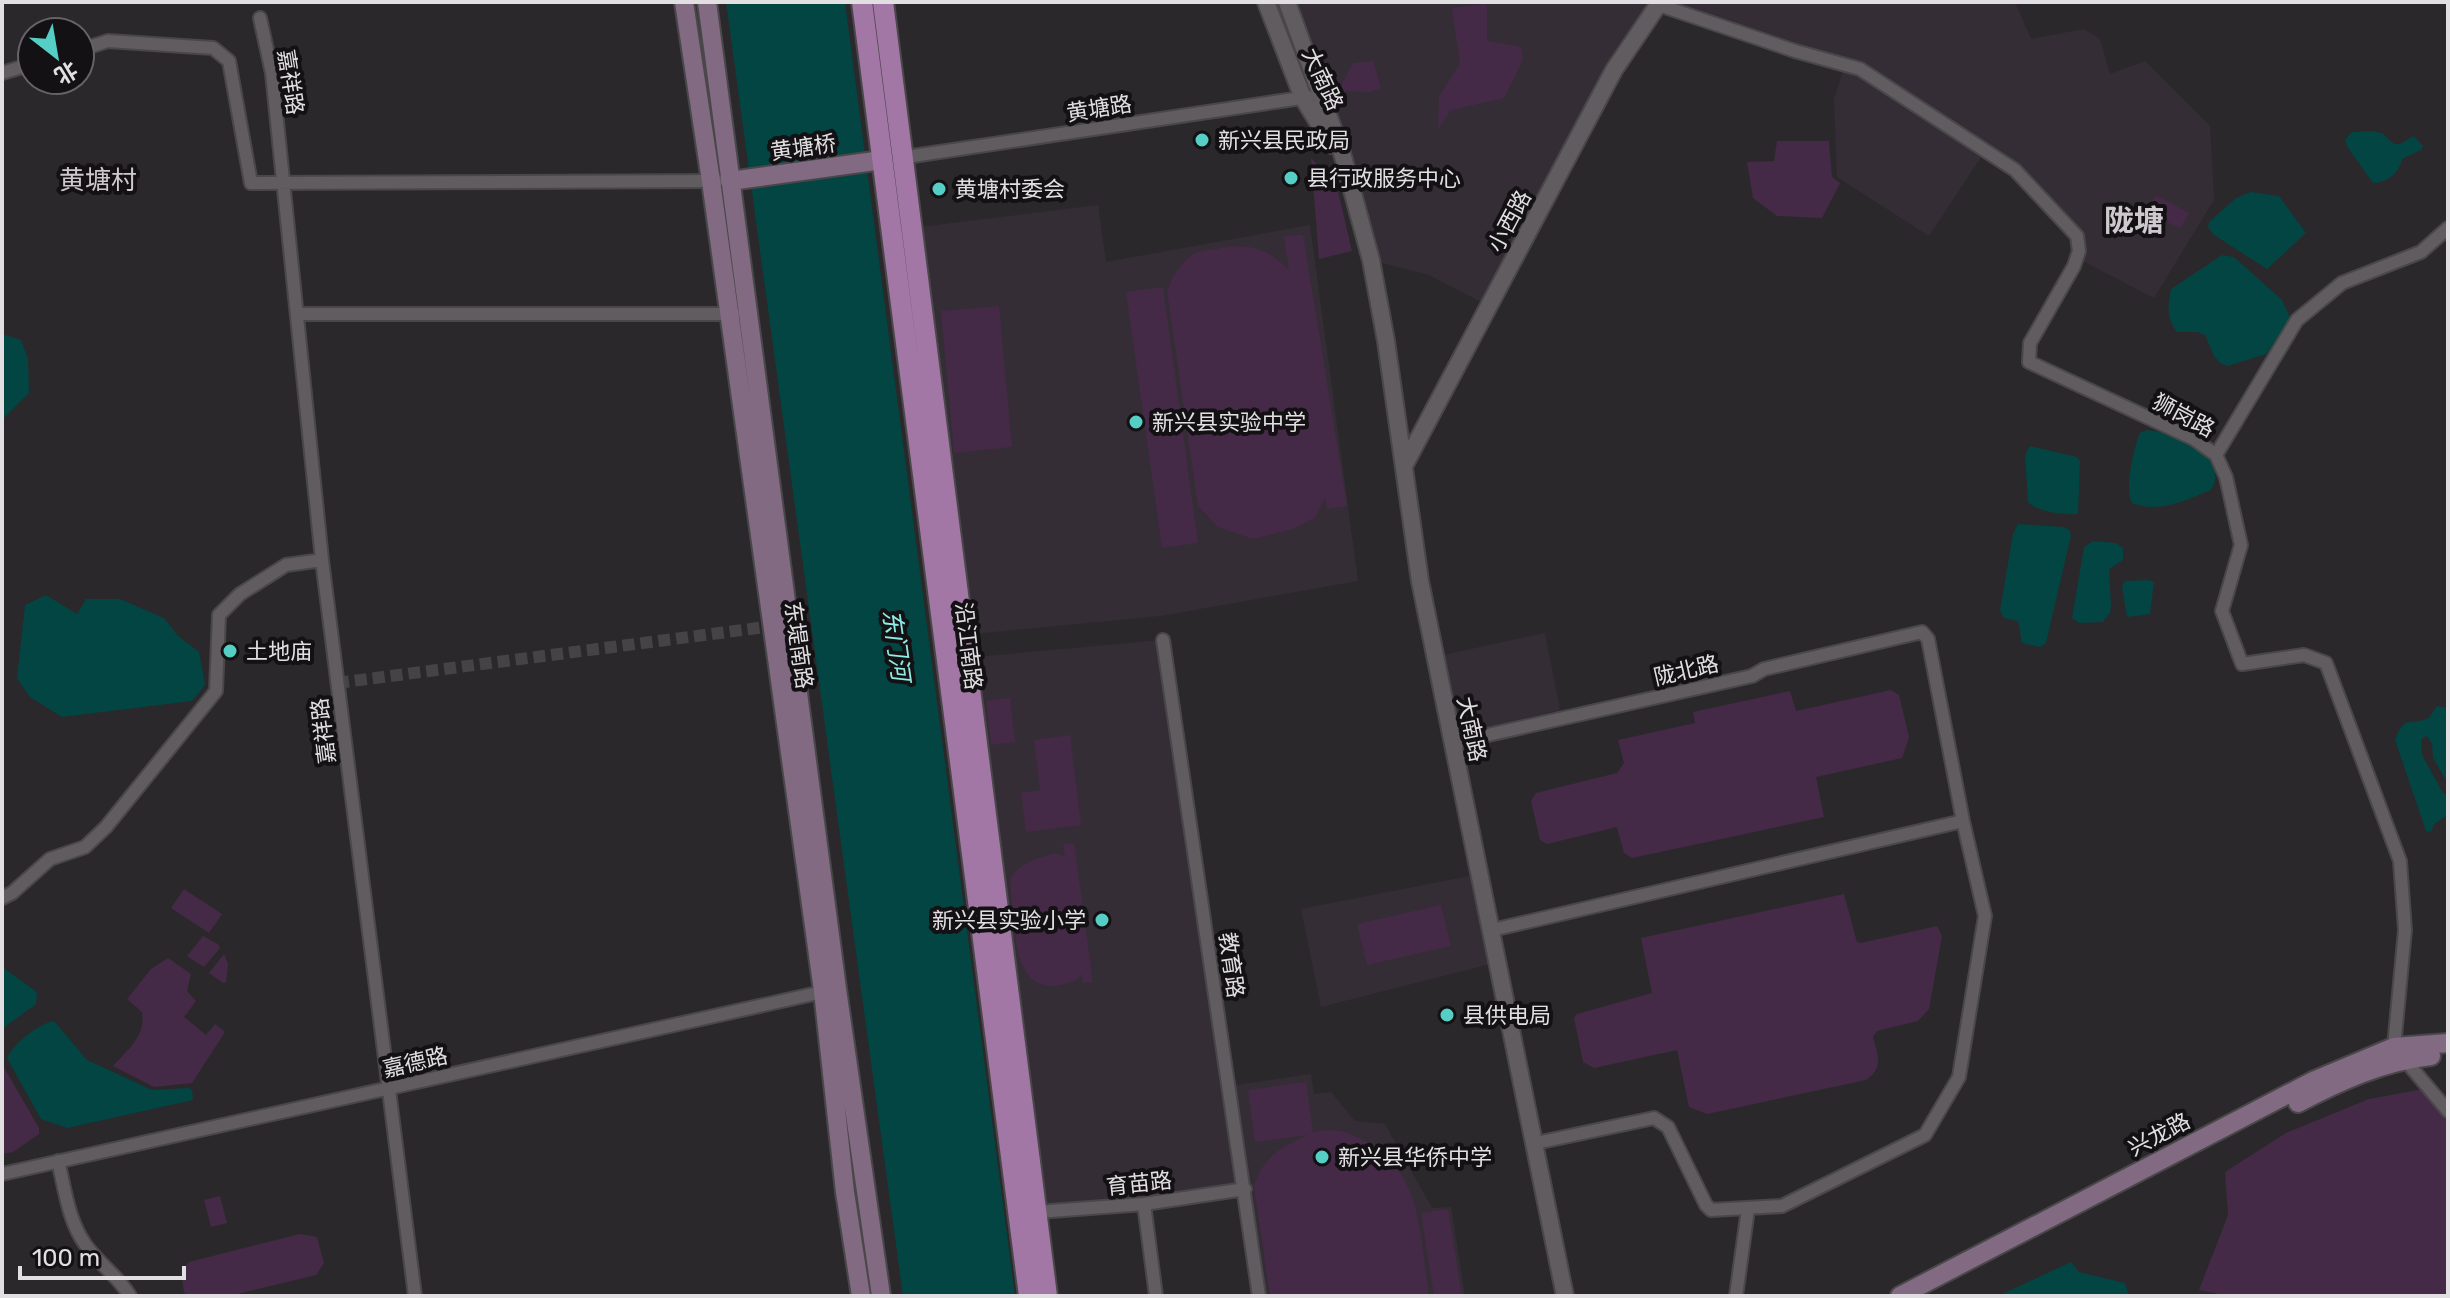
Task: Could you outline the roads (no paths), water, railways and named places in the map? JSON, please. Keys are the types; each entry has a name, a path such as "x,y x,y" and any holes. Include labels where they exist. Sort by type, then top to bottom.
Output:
{"main road":[{"name":"东堤南路","path":"684,2 749,314 830,990 845,1192 861,1296"},
{"name":"东堤南路","path":"707,2 729,314 830,990 881,1296"},
{"name":"沿江南路","path":"862,2 892,159 960,620 1047,1296"},
{"name":"沿江南路","path":"883,2 892,159 1029,1296"},
{"name":"黄塘桥","path":"721,181 892,159"},
{"name":"兴龙路","path":"1900,1296 2313,1081 2398,1053 2448,1043"},
{"name":"兴龙路","path":"1926,1296 2398,1053 2448,1054"}],"street":[{"name":"大南路","path":"1266,2 1303,98 1347,170"},
{"name":"大南路","path":"1287,2 1323,95 1371,260 1420,581 1565,1296"},
{"name":"狮岗路","path":"1660,3 1795,51 1860,69 2015,170 2077,236 2079,251 2074,266 2030,343 2029,362 2194,439 2216,455 2226,477 2241,545 2222,611 2242,664 2304,655 2326,663 2400,861 2405,930 2398,1053"},
{"name":"小西路","path":"1404,466 1614,70 1660,3"},
{"name":"嘉祥路","path":"260,18 272,73 322,560 415,1296"},
{"path":"96,45 108,41 213,48 229,61 251,183 721,181"},
{"name":"黄塘路","path":"892,159 1323,95"},
{"path":"2216,455 2297,320 2342,283 2421,252 2448,228"},
{"path":"297,314 749,314"},
{"path":"2,898 12,893 50,859 85,847 106,827 216,691 219,615 240,594 286,565 322,560"},
{"name":"陇北路","path":"1452,743 1752,676 1764,669 1922,632 1926,635 1963,821"},
{"name":"教育路","path":"1163,640 1259,1296"},
{"path":"1492,930 1963,821 1985,916 1959,1077 1925,1135 1782,1206 1711,1210 1668,1127 1654,1118 1536,1143"},
{"name":"嘉德路","path":"2,1174 830,990"},
{"path":"2398,1053 2448,1111"},
{"path":"58,1161 71,1217 79,1234 130,1296"},
{"name":"育苗路","path":"1037,1212 1144,1204 1245,1189"},
{"path":"1144,1204 1156,1296"},
{"path":"1736,1296 1748,1209"}],"water":[{"name":"东门河","path":"726,2 845,2 1015,1296 903,1296"},
{"path":"2352,132 2382,133 2394,144 2414,136 2423,146 2402,159 2392,176 2373,183 2345,140"},
{"path":"2251,192 2279,196 2306,233 2267,269 2214,235 2208,227 2209,222 2236,198"},
{"path":"2222,255 2234,257 2282,300 2289,315 2289,324 2266,354 2228,366 2214,356 2205,335 2177,332 2169,312 2171,289"},
{"path":"2,334 21,340 28,358 29,393 2,420"},
{"path":"2147,430 2184,441 2207,457 2215,478 2211,490 2162,506 2132,503 2129,479 2133,458 2140,433"},
{"path":"2030,446 2077,457 2080,461 2078,514 2051,512 2028,502 2025,455"},
{"path":"2018,524 2063,527 2071,535 2046,643 2040,647 2022,643 2018,621 2004,618 2000,610 2013,534"},
{"path":"2093,541 2116,543 2123,548 2123,560 2109,569 2110,613 2103,622 2079,623 2072,618 2084,547"},
{"path":"2125,581 2154,582 2150,614 2127,617 2122,587"},
{"path":"46,595 77,614 86,599 120,599 164,618 178,636 199,652 205,685 192,701 62,717 30,697 17,678 25,605"},
{"path":"2437,706 2448,708 2448,778 2433,758 2432,744 2427,736 2421,739 2422,755 2443,793 2448,795 2448,815 2434,824 2431,832 2426,831 2395,740 2401,727 2408,722 2429,718"},
{"path":"2,967 37,992 36,1004 2,1029"},
{"path":"54,1021 87,1060 152,1090 189,1088 193,1100 67,1128 41,1119 7,1058 27,1035"},
{"path":"2071,1262 2079,1272 2125,1283 2129,1296 1998,1296"}],"tunnel":[{"path":"337,683 773,626"}],"place":[{"name":"新兴县民政局","path":"1202,140"},
{"name":"县行政服务中心","path":"1291,178"},
{"name":"黄塘村委会","path":"939,189"},
{"name":"新兴县实验中学","path":"1136,422"},
{"name":"土地庙","path":"230,651"},
{"name":"新兴县实验小学","path":"1102,920"},
{"name":"县供电局","path":"1447,1015"},
{"name":"新兴县华侨中学","path":"1322,1157"}],"district":[{"name":"黄塘村","path":"98,180"},
{"name":"陇塘","path":"2134,221"}]}
